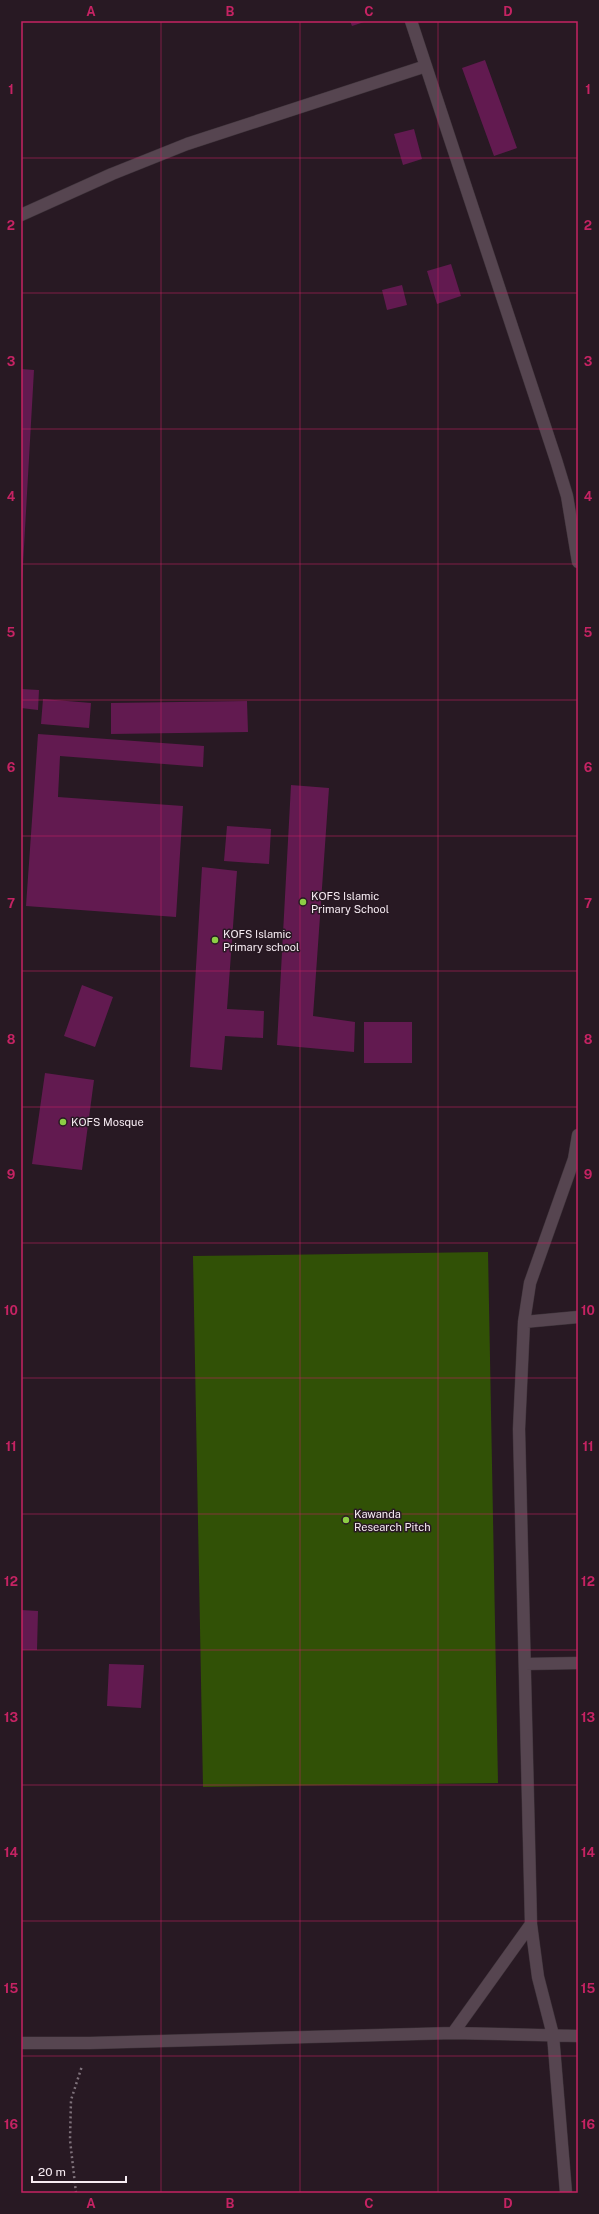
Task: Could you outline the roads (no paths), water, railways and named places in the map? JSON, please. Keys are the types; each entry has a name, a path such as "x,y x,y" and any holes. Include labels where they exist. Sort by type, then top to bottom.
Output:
{"street":[{"path":"411,21 573,495 578,562"},
{"path":"21,216 112,174 187,144 426,66"},
{"path":"566,2193 553,2035 538,1977 531,1924 519,1429 524,1322 530,1282 574,1159 578,1135"},
{"path":"524,1322 578,1317"},
{"path":"525,1664 578,1663"},
{"path":"453,2033 531,1924"},
{"path":"21,2043 90,2043 453,2033 578,2036"}],"place":[{"name":"KOFS Islamic Primary School","path":"303,902"},
{"name":"KOFS Islamic Primary school","path":"215,940"},
{"name":"KOFS Mosque","path":"63,1122"},
{"name":"Kawanda Research Pitch","path":"346,1520"}]}
